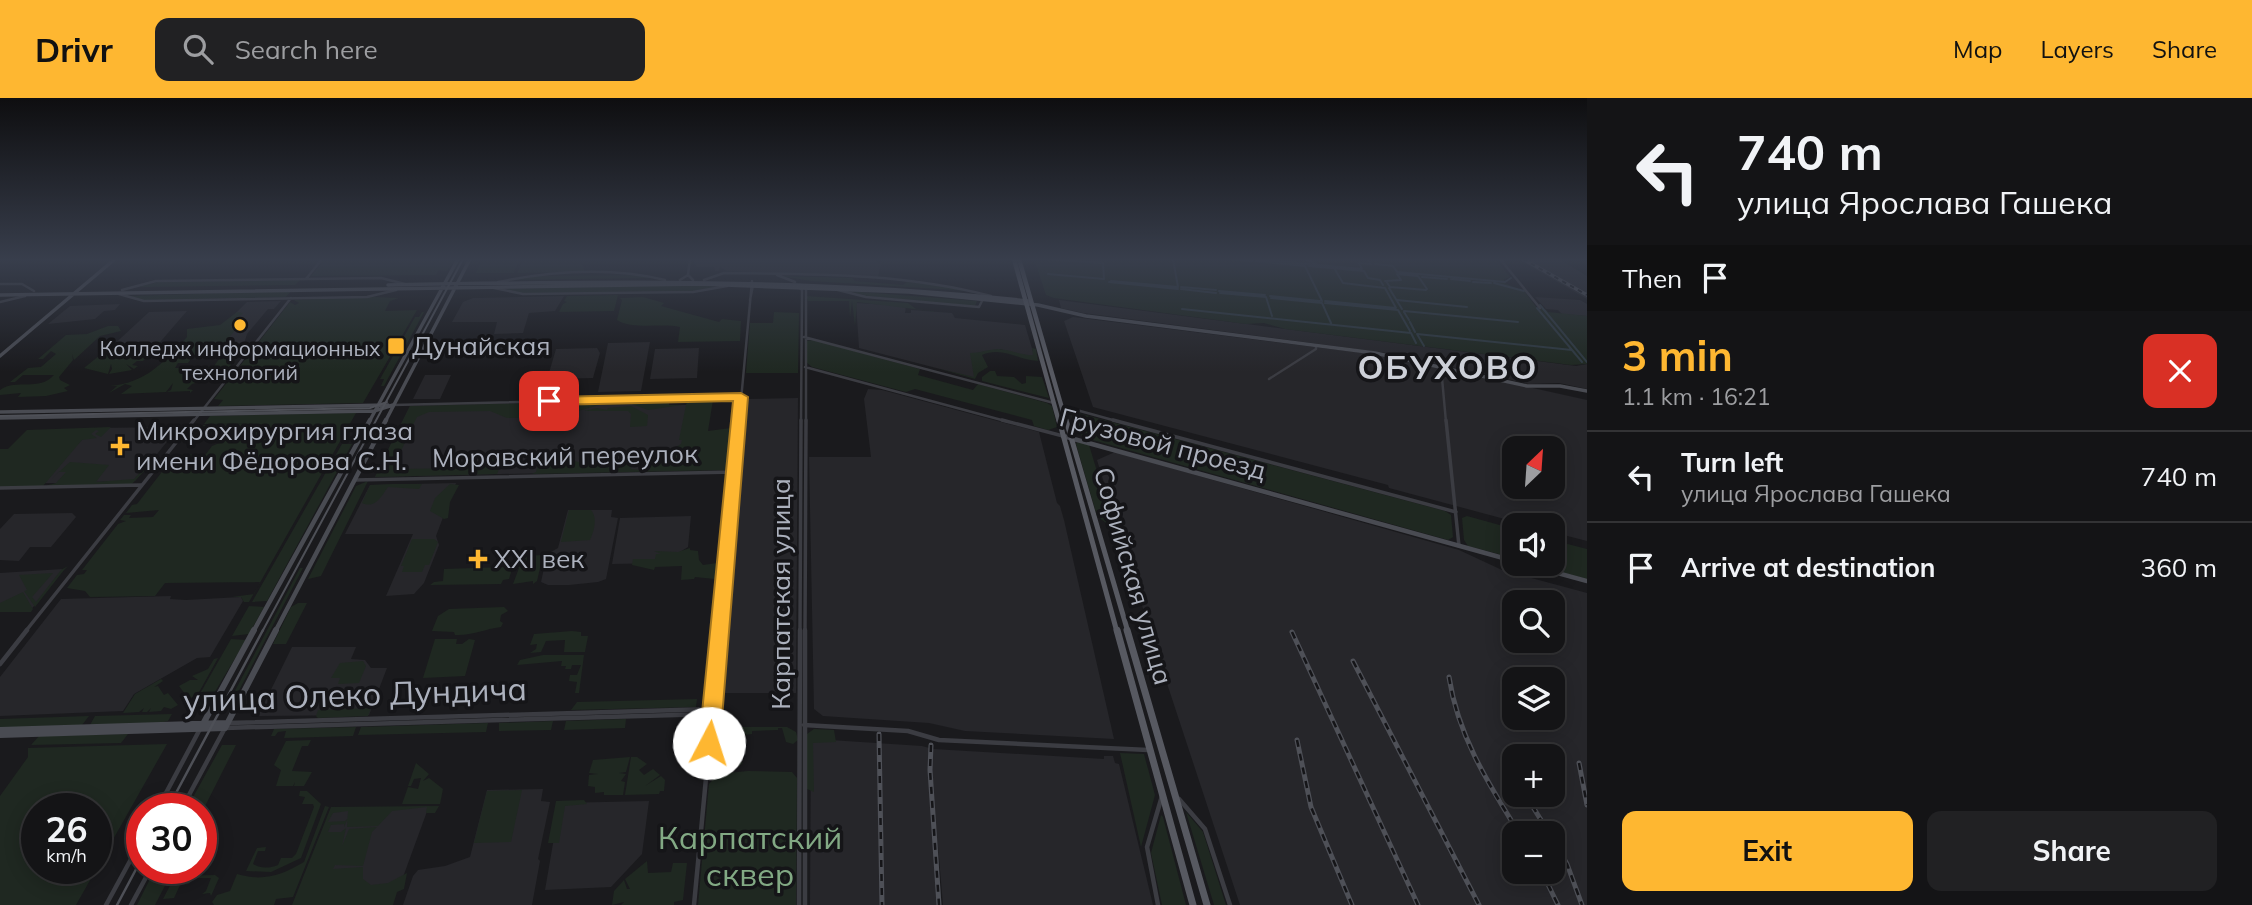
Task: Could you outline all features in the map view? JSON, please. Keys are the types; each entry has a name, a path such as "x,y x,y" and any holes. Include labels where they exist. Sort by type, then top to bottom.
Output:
{"main road":[{"name":"Софийская улица","path":"1027,297 1062,407 1067,436 1193,905"},
{"name":"Софийская улица","path":"1029,302 1054,402 1067,436 1207,905"}],"street":[{"path":"0,302 19,297"},
{"path":"0,354 68,297"},
{"path":"129,297 144,301 367,297"},
{"path":"166,793 436,297"},
{"path":"190,793 450,297"},
{"path":"694,905 750,297"},
{"name":"Карпатская улица","path":"802,297 804,337"},
{"name":"Карпатская улица","path":"805,297 805,905"},
{"path":"865,297 979,307 982,306 983,299"},
{"path":"951,297 1029,302"},
{"path":"995,297 1067,312 1382,354 1527,386 1560,386 1587,391"},
{"path":"1531,297 1540,308"},
{"path":"0,664 291,298"},
{"path":"804,337 1054,402"},
{"path":"1269,379 1316,349 1316,346"},
{"name":"Грузовой проезд","path":"803,367 1067,436 1502,558"},
{"path":"1441,367 1459,545"},
{"path":"0,418 741,397"},
{"path":"1062,407 1457,512"},
{"path":"0,412 376,408"},
{"name":"Моравский переулок","path":"354,480 734,472"},
{"path":"0,488 143,485"},
{"path":"1565,575 1587,581"},
{"name":"улица Олеко Дундича","path":"0,732 712,711"},
{"path":"803,725 908,731 939,740 1150,750"},
{"name":"Карпатская улица","path":"799,905 803,725"},
{"path":"1158,905 1147,847 1163,794"},
{"path":"1174,794 1205,829 1230,905"},
{"path":"106,905 126,868"},
{"path":"131,905 142,884"}],"shaded area":[{"path":"564,297 555,311 529,313 523,333 494,334 497,322 452,322 463,302 473,298"},
{"path":"1535,297 1580,300 1587,304 1587,316 1562,314 1558,310 1546,309"},
{"path":"1059,300 1576,366 1587,364 1587,389 1559,383 1529,384 1387,353 1083,313 1061,308"},
{"name":"Колледж информационных технологий","path":"281,301 274,309 268,309 247,334 243,347 222,346 222,327 247,302"},
{"path":"856,303 906,306 905,313 911,313 911,310 952,313 955,318 1025,325 1034,355 1019,355 1000,349 971,354 975,378 859,348"},
{"path":"120,304 115,310 104,311 95,319 48,324 70,306"},
{"path":"187,311 155,348 109,349 149,312"},
{"path":"1073,317 1388,356 1587,400 1587,541 1565,535 1565,513 1502,513 1502,518 1389,488 1388,485 1093,407 1064,321"},
{"path":"650,342 641,391 598,392 608,343"},
{"path":"597,348 600,353 593,378 553,379 548,376 556,349"},
{"path":"699,348 697,378 650,379 655,349"},
{"path":"425,375 451,375 440,399 413,399"},
{"path":"868,389 882,390 1039,432 1064,520 1114,739 965,731 929,723 823,716 814,709 809,457 871,457 864,399"},
{"path":"798,398 796,693 719,693 744,399"},
{"path":"669,401 669,405 689,405 677,470 375,477 410,406 545,403 546,407 558,407 560,403"},
{"name":"Микрохирургия глаза имени Фёдорова С.Н.","path":"179,427 135,481 92,482 105,468 79,467 64,483 41,483 93,428"},
{"path":"1115,452 1459,550 1502,570 1502,576 1524,576 1587,593 1587,905 1240,905 1097,460"},
{"path":"456,483 436,536 439,545 424,583 414,594 386,596 413,534 345,534 370,485"},
{"path":"568,510 612,510 611,517 618,518 606,579 569,585 548,585 541,582 547,554 558,548"},
{"path":"72,513 76,517 51,547 30,547 19,561 0,560 0,529 14,514"},
{"path":"691,516 688,547 662,563 612,564 620,518"},
{"path":"63,569 30,611 0,612 0,573"},
{"path":"171,596 170,599 186,600 241,597 243,601 210,657 197,658 134,694 123,711 0,716 0,677 61,599"},
{"path":"292,647 356,647 351,659 365,660 371,668 387,668 369,715 258,716"},
{"path":"815,739 1104,759 1104,756 1113,756 1115,763 1119,764 1153,905 943,905 938,846 941,905 810,905 811,743"},
{"path":"543,789 541,801 550,802 532,905 403,905 413,876 418,870 445,866 470,857 487,790"},
{"path":"649,801 642,854 611,887 545,890 560,803"},
{"path":"429,806 399,888 322,890 320,836 331,810"}],"green space":[{"path":"131,297 286,297 286,297 143,300"},
{"path":"567,297 618,297 614,311 559,312 567,302 564,301"},
{"path":"643,297 664,303 661,306 719,322 722,319 741,321 740,341 678,342 680,327 639,326 617,320 622,300 620,298"},
{"path":"806,297 908,303 916,309 938,312 857,302 855,326 852,301 850,318 849,301 808,301"},
{"path":"874,297 977,301 975,306"},
{"path":"1050,297 1528,297 1537,308 1548,312 1587,316 1587,364 1571,365 1285,329 1264,323 1246,324"},
{"path":"399,298 390,301 385,311 417,310 363,403 218,406 223,400 214,399 290,302 295,305 299,303 294,300"},
{"path":"237,312 243,313 238,318 244,318 235,323 241,323 218,351 207,355 194,355 188,363 178,363 175,368 199,368 192,373 196,374 200,368 214,366 222,355 213,355 223,349 244,348 227,370 204,374 196,381 199,382 187,389 193,390 190,393 167,392 171,390 173,383 166,392 121,394 132,386 125,384 109,393 117,386 110,386 134,381 162,363 187,337 187,329 220,325"},
{"path":"422,312 384,386 381,386 384,379 380,379 415,317 419,317"},
{"path":"774,312 799,313 798,373 746,373 750,323 773,323"},
{"path":"108,326 118,326 121,331 100,336 74,360 72,354 73,360 59,377 70,385 64,388 68,391 46,396 18,397 21,393 0,395 0,390 7,387 42,383 54,375 23,375 15,382 10,382 28,368 41,367 56,354 51,351 43,359 38,359 66,335 87,334"},
{"path":"813,340 920,369 918,375 973,390 978,384 1047,403 1052,406 1057,427 1048,430 1034,426 1032,420 915,389 906,392 812,367 806,362 807,341"},
{"path":"161,341 143,361 132,365 138,366 134,369 126,364 132,370 109,374 111,364 108,374 84,368 115,343 111,349 124,344 121,348 128,348 133,344 130,348 139,344 137,348 143,348 147,344 144,348 150,347"},
{"path":"1032,348 1036,349 1038,361 997,352 982,355 988,367 978,373 975,379 940,369 974,377 970,353 999,349 1033,355"},
{"path":"995,371 997,376 1014,377 1022,384 1026,383 1026,376 1042,377 1049,398 982,381 982,377"},
{"path":"687,400 713,400 708,431 731,428 727,470 532,474 536,472 540,458 545,456 558,456 578,462 619,461 643,450 642,463 632,465 631,469 643,470 646,463 668,459 669,455 674,455 674,448 681,444 682,440 679,440"},
{"path":"669,401 669,405 682,405 648,410 632,404 599,405 578,411 563,411 563,407 559,407 560,403"},
{"path":"534,403 532,414 541,417 507,418 490,411 429,412 417,417 407,437 398,430 410,406"},
{"path":"631,406 648,415 647,426 630,427 631,414 628,411 584,411 597,408 607,410"},
{"path":"1070,411 1445,511 1451,515 1453,537 1448,540 1089,439 1074,432"},
{"path":"356,413 258,587 260,582 165,583 155,596 90,597 85,591 67,588 77,575 84,574 87,570 82,570 118,524 126,521 120,520 124,515 131,515 129,518 153,517 159,510 126,513 132,505 137,504 175,455 206,454 212,446 229,439 215,431 207,434 203,425 265,423 204,424 210,416"},
{"path":"111,427 101,437 95,434 99,431 96,430 91,434 97,438 82,440 43,486 0,487 0,449 8,449 27,430"},
{"path":"397,431 407,438 395,464 398,469 467,468 490,457 503,459 497,474 375,477"},
{"path":"1078,442 1089,445 1115,530 1097,516 1076,444"},
{"path":"342,444 352,444 267,601 252,602"},
{"path":"70,462 109,465 96,482 134,479 144,468 141,465 150,465 132,484 45,486 56,483 66,472 59,472 51,479"},
{"path":"368,481 321,576 308,579 356,486"},
{"path":"422,484 419,489 388,487 374,503 362,503 370,485"},
{"path":"450,484 459,485 450,502 448,518 444,519 430,511 435,498"},
{"path":"569,510 591,510 595,521 590,540 561,542"},
{"path":"1467,516 1502,526 1502,555 1468,546 1464,540 1462,518"},
{"path":"412,539 434,539 438,542 429,565 425,565 422,572 402,572 404,566 401,566"},
{"path":"1565,543 1587,549 1587,579 1565,573"},
{"path":"690,548 698,551 703,565 717,563 715,579 695,577 681,580 682,566 655,567 654,570 632,565 633,559 655,559 656,554 661,554 654,551 678,552"},
{"path":"543,555 537,581 533,584 533,581 513,584 519,568 516,567 522,557 519,556"},
{"path":"68,566 35,607 24,591 27,590 19,575 53,573 32,597 36,602 61,570"},
{"path":"300,568 303,568 233,702 229,702"},
{"path":"444,569 512,569 509,579 503,580 501,584 430,585 443,581"},
{"path":"23,592 33,609 31,612 0,612 0,603"},
{"path":"253,594 249,602 244,602 241,597 232,597"},
{"path":"298,603 307,603 286,644 273,644 291,607"},
{"path":"249,606 264,607 249,634 232,636"},
{"path":"504,607 508,611 501,615 501,627 461,635 432,631 438,616 449,609"},
{"path":"572,631 588,636 585,652 564,652 565,640 546,641 541,652 530,653 536,649 537,644 530,645 534,634"},
{"path":"231,639 246,640 207,705 193,706"},
{"path":"435,639 457,639 456,644 462,644 469,639 475,640 465,676 423,678"},
{"path":"543,655 584,655 579,693 575,693 577,682 569,681 570,675 577,675 581,665 572,665 571,669 565,669 566,666 561,666 562,661 517,665 520,660"},
{"path":"218,658 198,694 185,701 180,694 185,694 179,686 190,680 198,680 192,676 208,669 214,659"},
{"path":"363,661 366,666 359,683 338,684 340,678 331,678 340,663"},
{"path":"161,679 163,681 154,687 158,686 164,695 168,693 178,705 171,709 164,707 161,711 149,712 151,708 142,712 144,708 139,712 123,713 135,694"},
{"path":"697,699 696,707 571,710 577,702"},
{"path":"371,708 368,716 316,716 318,710"},
{"path":"172,714 168,721 159,723 90,725 95,716"},
{"path":"89,716 82,725 0,728 0,719"},
{"path":"626,719 625,728 564,730 566,721"},
{"path":"553,721 551,730 499,731 499,723"},
{"path":"488,723 486,732 358,735 361,727"},
{"path":"356,727 353,736 284,738 286,731 271,736 274,729"},
{"path":"714,727 787,727 796,732 798,740 793,744 786,742 782,728 778,728 752,731 752,734 744,735 744,730 739,730 739,735 735,735 732,740 722,741 715,735"},
{"path":"814,729 834,730 836,742 813,743 814,792 807,789 807,734"},
{"path":"128,734 121,743 31,745 39,736"},
{"path":"311,740 308,746 302,746 292,771 312,772 304,786 294,786 295,782 293,786 276,786 281,770 274,765 286,741"},
{"path":"167,744 139,793 126,793 126,817 112,841 112,793 21,793 21,884 88,884 76,905 0,905 0,796 28,757 28,748"},
{"path":"222,745 236,745 212,793 195,793"},
{"path":"738,746 743,749 743,755 735,755 735,760 743,763 727,769 711,766 712,748"},
{"path":"1120,753 1144,754 1155,795 1141,847"},
{"path":"630,757 626,772 619,773 626,774 621,781 625,782 623,795 595,793 595,787 588,786 589,775 598,774 589,773 593,760"},
{"path":"631,757 637,757 647,764 639,770 644,775 653,769 660,775 645,786 661,776 665,780 664,791 659,794 625,795"},
{"path":"416,763 429,774 423,781 429,778 443,789 440,804 402,804 408,787 418,789 421,778 414,779 411,786 408,786"},
{"name":"Карпатский сквер","path":"748,771 792,772 797,778 796,905 698,905 709,784 718,774"},
{"path":"522,790 511,842 474,843 487,791"},
{"path":"300,791 307,791 321,804 301,858 271,872 246,871 257,848 266,847 265,851 258,851 253,864 261,867 278,865 281,858 292,858 296,854 314,807 313,804 302,804 305,797 299,796"},
{"path":"584,800 587,804 565,806 559,843 548,843 556,801"},
{"path":"325,806 329,807 293,897 276,899 274,905 214,905 212,902 217,895 230,891 237,874 272,876 304,862"},
{"path":"439,806 435,813 426,813 427,807 392,811 378,826 347,827 347,819 344,827 344,824 331,825 328,832 341,832 346,828 342,846 349,829 377,827 372,832 363,866 335,865 333,869 363,867 363,879 371,885 388,883 407,873 404,889 397,892 393,905 292,905 331,807","holes":["348,811 345,821 328,822 333,813"]},
{"path":"1186,812 1203,832 1226,905 1214,905"},
{"path":"1161,815 1186,905 1162,905 1151,853"},
{"path":"647,861 648,873 671,872 673,863 687,863 683,900 674,902 674,905 621,905 624,902 612,905 614,891 624,880 627,889 630,889 625,879"},
{"path":"148,884 166,884 155,905 137,905"},
{"path":"171,884 189,884 180,885 174,898 163,899"},
{"path":"209,884 216,884 211,896 210,893 202,894"}],"waterway":[{"path":"1262,297 1266,297 1272,316"},
{"path":"1277,297 1320,301"},
{"path":"1320,297 1322,301"},
{"path":"1325,301 1396,308 1390,297"},
{"path":"1394,297 1402,309"},
{"path":"1271,298 1322,303 1331,323"},
{"path":"1397,300 1467,307"},
{"path":"1325,303 1398,310 1410,331"},
{"path":"1540,305 1587,362"},
{"path":"1537,308 1572,350"},
{"path":"1182,309 1411,333 1416,343"},
{"path":"1404,311 1518,322"},
{"path":"1404,312 1409,320"},
{"path":"1410,322 1415,332"},
{"path":"1424,346 1417,334 1572,350"},
{"path":"1572,350 1582,362"}],"tram line":[{"path":"386,402 443,297"},
{"path":"0,416 370,408 386,402"},
{"path":"262,632 386,402"},
{"path":"176,793 263,630"},
{"path":"117,905 128,884"}],"railway":[{"path":"1292,632 1418,905"},
{"path":"1353,661 1479,905"},
{"path":"1449,677 1453,699 1467,739 1512,821"},
{"path":"879,734 882,905"},
{"path":"1297,740 1311,807 1352,905"},
{"path":"931,745 930,770 939,905"},
{"path":"1579,763 1587,805"},
{"path":"1533,807 1542,821"},
{"path":"1565,861 1582,905"},
{"path":"1548,884 1558,905"}],"place":[{"name":"Колледж информационных технологий","path":"240,325"},
{"name":"Дунайская","path":"396,346"},
{"name":"Микрохирургия глаза имени Фёдорова С.Н.","path":"120,446"},
{"name":"XXI век","path":"478,559"}],"district":[{"name":"ОБУХОВО","path":"1448,367"}],"route":[{"path":"549,401 741,397 709,743"}]}
